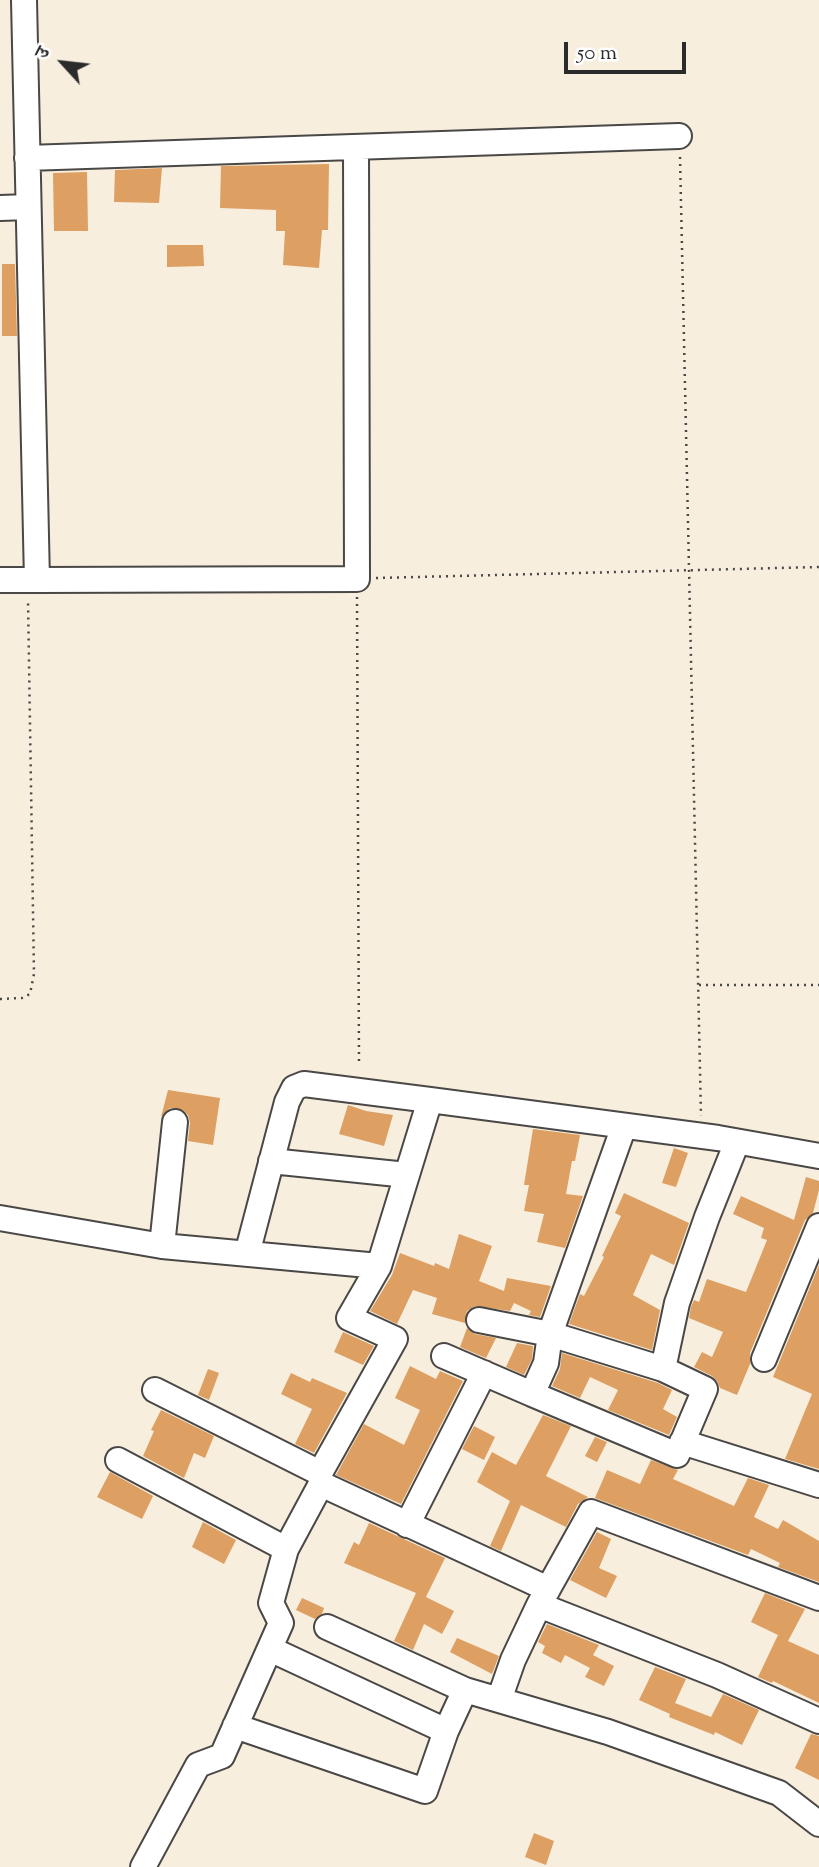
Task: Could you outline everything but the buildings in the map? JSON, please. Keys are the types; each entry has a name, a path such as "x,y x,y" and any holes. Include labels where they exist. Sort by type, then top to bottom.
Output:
{"street":[{"path":"24,0 32,580"},
{"path":"27,158 679,136"},
{"path":"0,580 357,579 356,148"},
{"path":"0,208 28,207"},
{"path":"247,1254 287,1102 294,1088 304,1084 624,1126 819,1156"},
{"path":"144,1867 198,1765 222,1756 281,1623 271,1603 286,1549 395,1339 349,1318 379,1266 430,1100"},
{"path":"162,1247 175,1122"},
{"path":"531,1394 546,1363 550,1334 624,1126"},
{"path":"663,1369 677,1303 737,1142"},
{"path":"271,1161 407,1175"},
{"path":"0,1218 162,1247 379,1266"},
{"path":"764,1359 819,1226"},
{"path":"444,1356 677,1455 705,1389 663,1369 550,1334 479,1320"},
{"path":"407,1525 484,1373"},
{"path":"155,1390 544,1597 819,1721"},
{"path":"682,1443 819,1485"},
{"path":"118,1460 286,1549"},
{"path":"499,1700 513,1660 591,1512 819,1598"},
{"path":"327,1627 466,1690 608,1731 779,1793 819,1824"},
{"path":"270,1649 446,1731"},
{"path":"235,1726 425,1791 446,1731 466,1690"}],"path":[{"path":"679,136 691,570 701,1116"},
{"path":"359,1063 357,579 819,567"},
{"path":"0,999 22,998 30,993 34,974 32,580"},
{"path":"699,985 819,985"}]}
